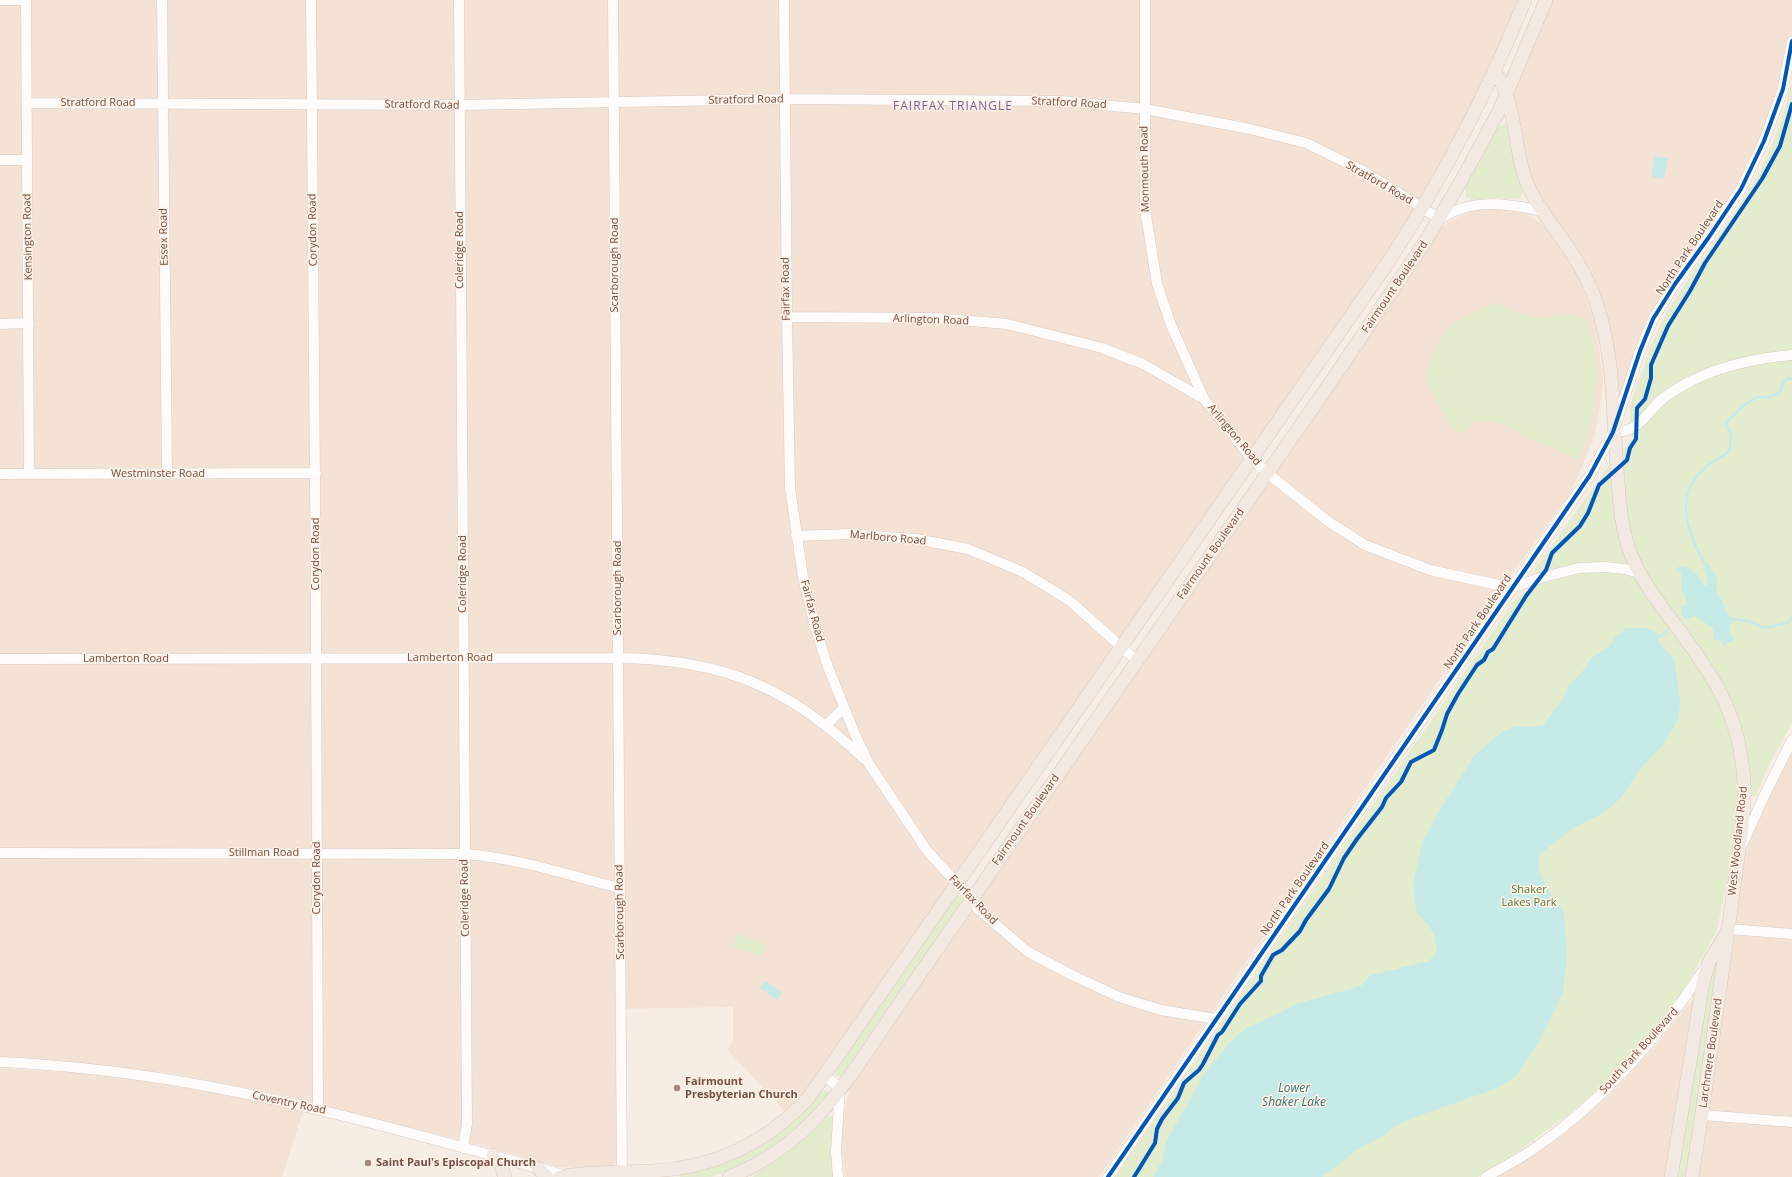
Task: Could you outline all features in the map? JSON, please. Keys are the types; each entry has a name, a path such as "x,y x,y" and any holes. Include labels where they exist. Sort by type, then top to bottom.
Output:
{"main road":[{"name":"Fairmount Boulevard","path":"567,1177 622,1175 689,1168 713,1161 738,1152 768,1135 809,1097 1373,285 1423,208 1465,132 1495,72 1525,0"},
{"name":"Fairmount Boulevard","path":"729,1177 747,1173 798,1137 815,1121 840,1088 1137,661 1358,342 1440,218 1483,142 1507,94 1546,0"},
{"name":"West Woodland Road","path":"1495,72 1501,80 1507,94 1521,165 1528,186 1541,211 1580,265 1598,306 1606,336 1610,365 1613,432 1622,526 1638,573 1713,678 1731,714 1738,737 1744,785 1739,853 1729,929"},
{"name":"South Park Boulevard","path":"1709,962 1729,929"},
{"name":"Larchmere Boulevard","path":"1692,1177 1729,929"},
{"name":"Larchmere Boulevard","path":"1671,1177 1703,982 1709,962"},
{"path":"1696,1029 1714,1030"},
{"path":"493,1155 501,1166 505,1177"},
{"path":"622,1175 634,1177"}],"street":[{"path":"0,0 26,0"},
{"name":"Kensington Road","path":"26,0 29,474"},
{"name":"Essex Road","path":"162,0 167,474"},
{"name":"Corydon Road","path":"311,0 316,473 315,658 318,1109"},
{"name":"Coleridge Road","path":"458,0 467,1124 463,1148"},
{"name":"Scarborough Road","path":"613,0 622,1175"},
{"name":"Fairfax Road","path":"784,0 786,317 790,488 803,577 816,630 844,708 869,764 923,846 982,913 1028,952 1119,997 1154,1008 1216,1019"},
{"name":"Monmouth Road","path":"1145,0 1145,209 1157,284 1171,325 1204,399"},
{"name":"North Park Boulevard","path":"1108,1177 1590,475 1613,432 1640,351 1653,319 1675,284 1741,189 1764,141 1783,89 1792,41"},
{"name":"Stratford Road","path":"27,104 614,104 785,99 1061,101 1145,109 1250,129 1306,143 1369,175 1440,218"},
{"path":"0,160 27,160"},
{"path":"1440,218 1459,208 1486,204 1508,204 1541,211"},
{"name":"Arlington Road","path":"786,317 934,318 1006,324 1102,348 1143,364 1204,399 1252,459 1267,473 1329,522 1365,545 1430,570 1512,588"},
{"path":"0,324 29,323"},
{"path":"1613,432 1628,431 1636,427 1660,401 1676,389 1710,372 1756,359 1792,355"},
{"name":"Westminster Road","path":"0,474 316,473"},
{"name":"Marlboro Road","path":"796,536 848,534 909,538 968,549 1023,572 1070,601 1137,661"},
{"path":"1512,588 1540,578 1579,568 1604,567 1626,569 1638,573"},
{"name":"Lamberton Road","path":"0,659 618,658 681,662 734,674 761,685 793,702 826,725 869,764"},
{"path":"826,725 844,708"},
{"path":"1739,853 1771,781 1792,740"},
{"name":"Stillman Road","path":"0,853 464,854 540,866 619,888"},
{"path":"1729,929 1792,934"},
{"name":"South Park Boulevard","path":"1486,1177 1548,1138 1576,1117 1617,1078 1662,1028 1686,997 1709,962"},
{"name":"Coventry Road","path":"0,1062 31,1063 134,1074 203,1085 318,1109 493,1155 543,1172 567,1177"},
{"path":"825,1076 840,1088 836,1151 838,1177"},
{"path":"1702,1115 1792,1122"}],"shaded area":[{"path":"0,0 1519,0 1473,106 1406,226 818,1077 787,1114 728,1050 733,1041 733,1007 615,1009 617,1159 610,1167 604,1168 557,1167 476,1144 278,1094 175,1074 30,1058 0,1057"},
{"path":"1546,0 1792,0 1792,41 1783,89 1741,189 1653,319 1613,432 1598,306 1541,211 1509,102"},
{"path":"1496,208 1513,210 1525,214 1538,221 1549,231 1573,265 1596,325 1603,381 1600,406 1594,438 1570,494 1514,571 1099,1177 845,1177 840,1141 843,1117 851,1085 1438,231 1448,222 1462,215 1480,209"},
{"path":"1792,751 1792,1177 1697,1177 1742,867 1754,828"},
{"path":"1692,1000 1695,1000 1687,1033 1667,1177 1497,1177 1559,1138 1607,1098 1657,1044"},
{"path":"0,1068 81,1073 151,1082 239,1097 303,1111 282,1177 0,1177"}],"green space":[{"name":"Shaker Lakes Park","path":"1792,82 1792,723 1769,764 1756,796 1738,796 1728,875 1717,929 1678,999 1630,1057 1596,1091 1568,1115 1510,1157 1477,1177 1115,1177 1516,598 1528,590 1535,569 1606,470 1633,439 1630,412 1634,392 1657,331 1686,282 1735,212 1757,176 1778,130"},
{"path":"1500,125 1505,125 1507,128 1523,193 1518,199 1496,198 1472,200 1466,197 1466,182"},
{"path":"1499,303 1513,311 1528,316 1546,317 1575,315 1587,320 1595,350 1597,375 1590,432 1578,460 1549,446 1527,438 1514,429 1497,422 1475,421 1462,434 1452,429 1425,378 1437,346 1447,330 1458,321 1472,313"},
{"path":"961,895 964,897 964,903 846,1074 839,1076 836,1075 836,1068 956,896"},
{"path":"1729,929 1692,1177 1671,1177 1703,983"},
{"path":"737,934 766,943 762,956 733,947"},
{"path":"822,1091 829,1093 812,1117 767,1153 730,1171 711,1177 680,1177 681,1174 727,1162 744,1154"},
{"path":"829,1116 833,1117 834,1121 836,1177 753,1177 761,1168 787,1153"}],"water":[{"path":"1655,156 1668,158 1664,179 1651,177"},
{"path":"1707,562 1717,578 1716,589 1729,616 1734,620 1730,630 1734,640 1727,643 1724,647 1721,641 1714,640 1713,628 1695,616 1685,619 1681,613 1683,606 1687,604 1685,594 1682,592 1681,572 1676,571 1677,567 1684,567 1691,570 1692,573 1696,573 1704,585 1707,586 1704,564"},
{"name":"Lower Shaker Lake","path":"1627,628 1645,628 1656,632 1661,646 1674,658 1680,701 1679,717 1664,744 1639,770 1621,798 1603,813 1570,830 1539,855 1539,871 1549,891 1564,913 1567,956 1563,992 1538,1043 1514,1078 1495,1089 1394,1126 1387,1133 1357,1150 1322,1177 1154,1177 1162,1160 1166,1142 1204,1074 1232,1040 1248,1027 1278,1014 1296,1004 1361,986 1371,975 1429,961 1437,951 1435,939 1432,930 1417,914 1413,886 1422,842 1444,803 1475,755 1503,731 1516,726 1533,727 1543,725 1564,697 1568,685 1581,674 1590,659 1609,647 1616,636"},
{"path":"765,981 782,992 777,1000 760,988"}],"waterway":[{"path":"1705,565 1693,539 1686,514 1686,502 1689,490 1695,478 1706,467 1729,451 1731,436 1726,423 1743,406 1757,397 1768,397 1780,393 1781,386 1788,378 1792,379"},
{"path":"1732,619 1751,622 1764,628 1788,623 1792,617"},
{"path":"1659,637 1672,627"}],"cycle path":[{"path":"1108,1177 1590,475 1613,432 1640,351 1653,319 1675,284 1741,189 1764,141 1783,89 1792,41"},
{"path":"1134,1177 1155,1143 1157,1129 1162,1119 1178,1098 1184,1083 1199,1070 1218,1035 1222,1032 1240,1004 1261,981 1261,976 1273,955 1282,950 1300,931 1306,920 1329,889 1344,858 1382,807 1386,798 1401,782 1411,762 1434,750 1447,714 1477,665 1484,660 1488,652 1493,649 1526,596 1546,570 1552,553 1580,526 1588,513 1599,485 1627,460 1630,448 1636,439 1637,408 1645,399 1651,378 1651,365 1668,326 1690,291 1705,263 1762,179 1780,146 1792,104"}],"place":[{"name":"Fairmount Presbyterian Church","path":"677,1088"},
{"name":"Saint Paul's Episcopal Church","path":"368,1163"}],"district":[{"name":"FAIRFAX TRIANGLE","path":"953,107"}]}
